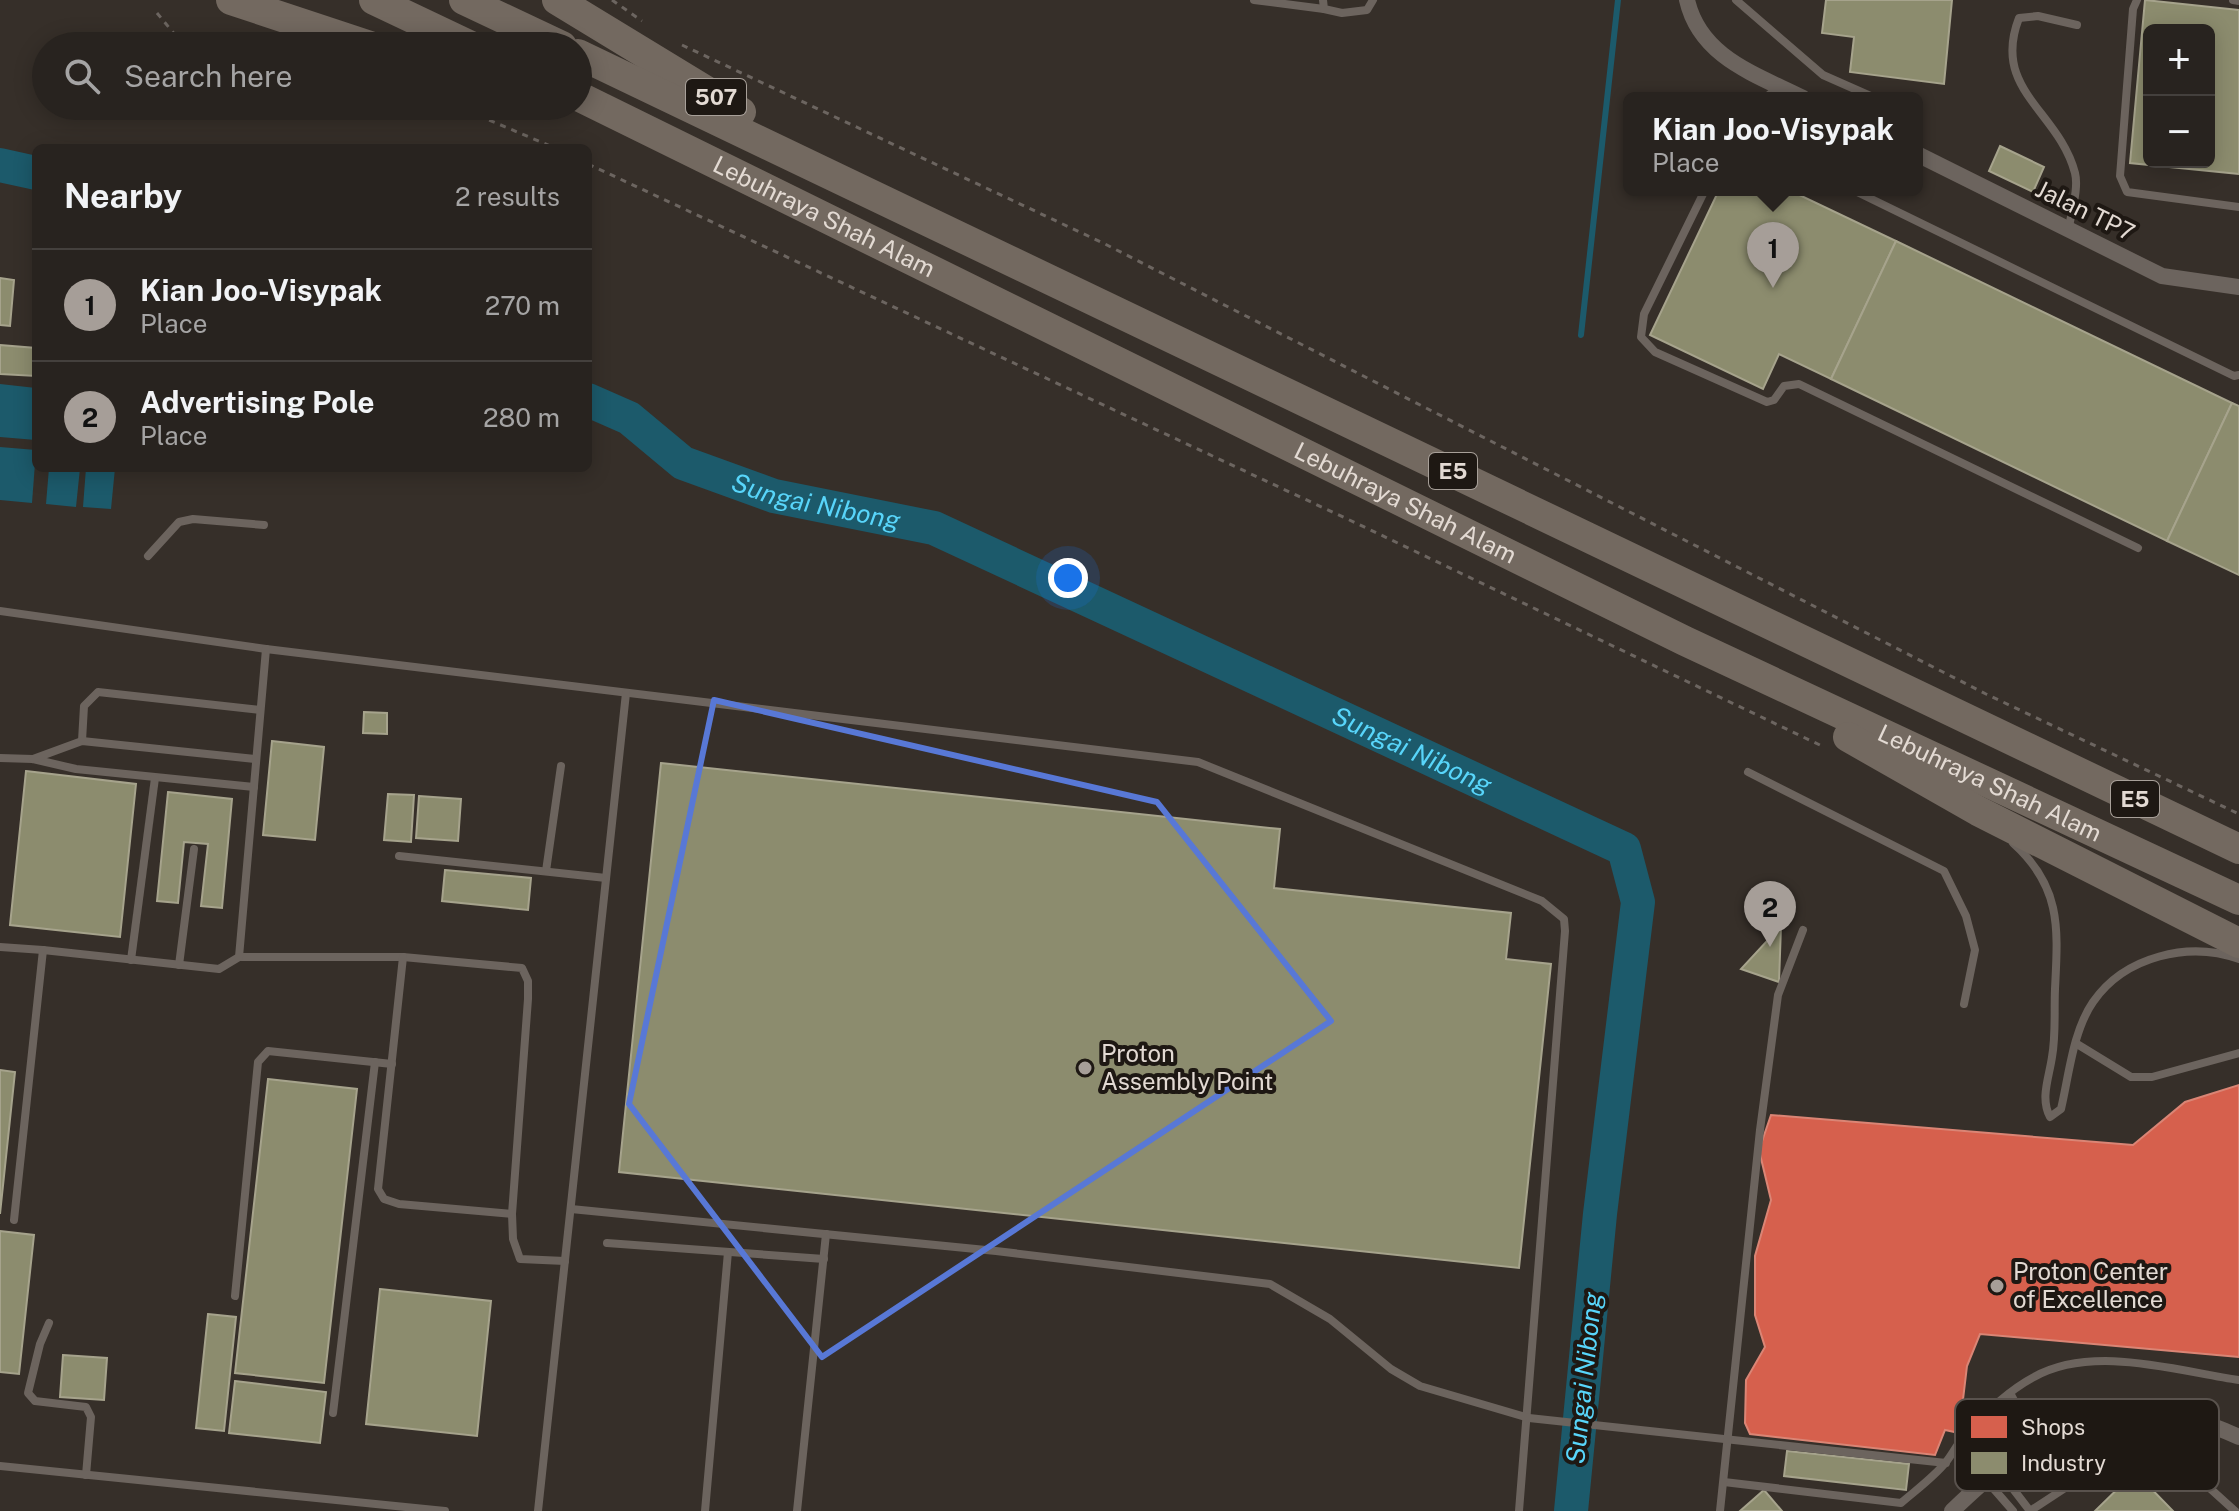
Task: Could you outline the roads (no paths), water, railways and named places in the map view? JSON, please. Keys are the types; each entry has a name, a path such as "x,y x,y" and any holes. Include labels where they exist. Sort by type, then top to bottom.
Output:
{"highway":[{"path":"231,0 328,32"},
{"path":"374,0 441,32"},
{"path":"464,0 532,32"},
{"name":"507","path":"557,0 876,194"},
{"name":"Lebuhraya Shah Alam","path":"592,61 2239,849"},
{"name":"Lebuhraya Shah Alam","path":"592,103 1685,641 2239,900"},
{"path":"592,112 636,124"},
{"path":"1685,641 1773,700 1894,760 1978,811 2239,943"}],"street":[{"path":"1687,0 1692,23 1721,57 1791,92"},
{"name":"Jalan TP7","path":"1923,157 2162,276 2239,287"},
{"path":"2219,1430 2239,1437"},
{"path":"1952,1511 1973,1491"}],"lane":[{"path":"1254,0 1323,4 1361,12 1367,10 1373,0"},
{"path":"1736,0 1823,75 1861,92"},
{"path":"2137,0 2133,9 2120,176 2127,192 2239,207"},
{"path":"2069,229 2076,177 2064,141 2023,91 2013,68 2010,39 2019,18 2038,16 2077,25"},
{"path":"1772,92 1779,86"},
{"path":"1702,196 1644,314 1641,337 1655,352 1767,402 1774,400 1784,386 1799,384 2138,548"},
{"path":"1865,196 2234,376 2239,375"},
{"path":"148,556 179,522 193,519 264,525"},
{"path":"0,611 266,649 1198,762 1542,901 1564,919 1565,931 1529,1418 1519,1511"},
{"path":"239,957 266,649"},
{"path":"82,741 84,706 98,692 260,710"},
{"path":"538,1511 626,693"},
{"path":"33,759 82,741 255,759"},
{"path":"0,758 33,759 76,769 254,787"},
{"path":"546,871 561,766"},
{"path":"1748,772 1944,871 1966,916 1975,950 1964,1004"},
{"path":"131,960 155,778"},
{"path":"1978,811 2031,859 2048,889 2058,926 2054,1036 2044,1105 2050,1117 2061,1109 2077,1044 2094,1000 2133,967 2175,951 2239,959"},
{"path":"179,965 194,849"},
{"path":"399,856 606,878"},
{"path":"1720,1511 1760,1130 1778,995 1803,930"},
{"path":"0,947 219,969 239,957 403,957 522,968 526,974 528,999 512,1214 513,1239 520,1259 565,1261"},
{"path":"14,1220 43,950"},
{"path":"403,957 378,1189 384,1199 399,1204 512,1214"},
{"path":"2077,1044 2131,1077 2152,1077 2239,1053"},
{"path":"235,1296 258,1062 268,1051 392,1064"},
{"path":"333,1413 375,1062"},
{"path":"571,1209 1270,1284 1330,1319 1391,1369 1420,1386 1529,1418 1548,1423 1946,1463"},
{"path":"797,1511 826,1234"},
{"path":"607,1243 824,1259"},
{"path":"705,1511 728,1252"},
{"path":"49,1323 40,1344 28,1393 35,1401 86,1407 91,1417 86,1475"},
{"path":"2003,1399 2035,1376 2076,1363 2113,1362 2239,1380"},
{"path":"2010,1393 2013,1399"},
{"path":"1724,1482 1901,1503 1946,1463 1955,1449"},
{"path":"0,1466 445,1511"},
{"path":"2001,1491 2013,1511"},
{"path":"2009,1491 2030,1511 2060,1491"},
{"path":"2213,1491 2235,1511"}],"water":[{"path":"0,384 32,388 32,440 0,437"},
{"path":"0,447 32,450 32,503 0,500"},
{"path":"49,472 80,472 76,507 46,504"},
{"path":"86,472 115,472 111,509 83,507"}],"waterway":[{"path":"1581,335 1618,0"},
{"name":"Sungai Nibong","path":"0,165 32,172"},
{"name":"Sungai Nibong","path":"592,402 629,418 683,463 774,496 934,528 1624,849 1638,902 1600,1214 1571,1511"}],"place":[{"name":"Kian Joo-Visypak","path":"1773,288"},
{"name":"Advertising Pole","path":"1770,947"},
{"name":"Proton Assembly Point","path":"1085,1068"},
{"name":"Proton Center of Excellence","path":"1997,1286"}]}
